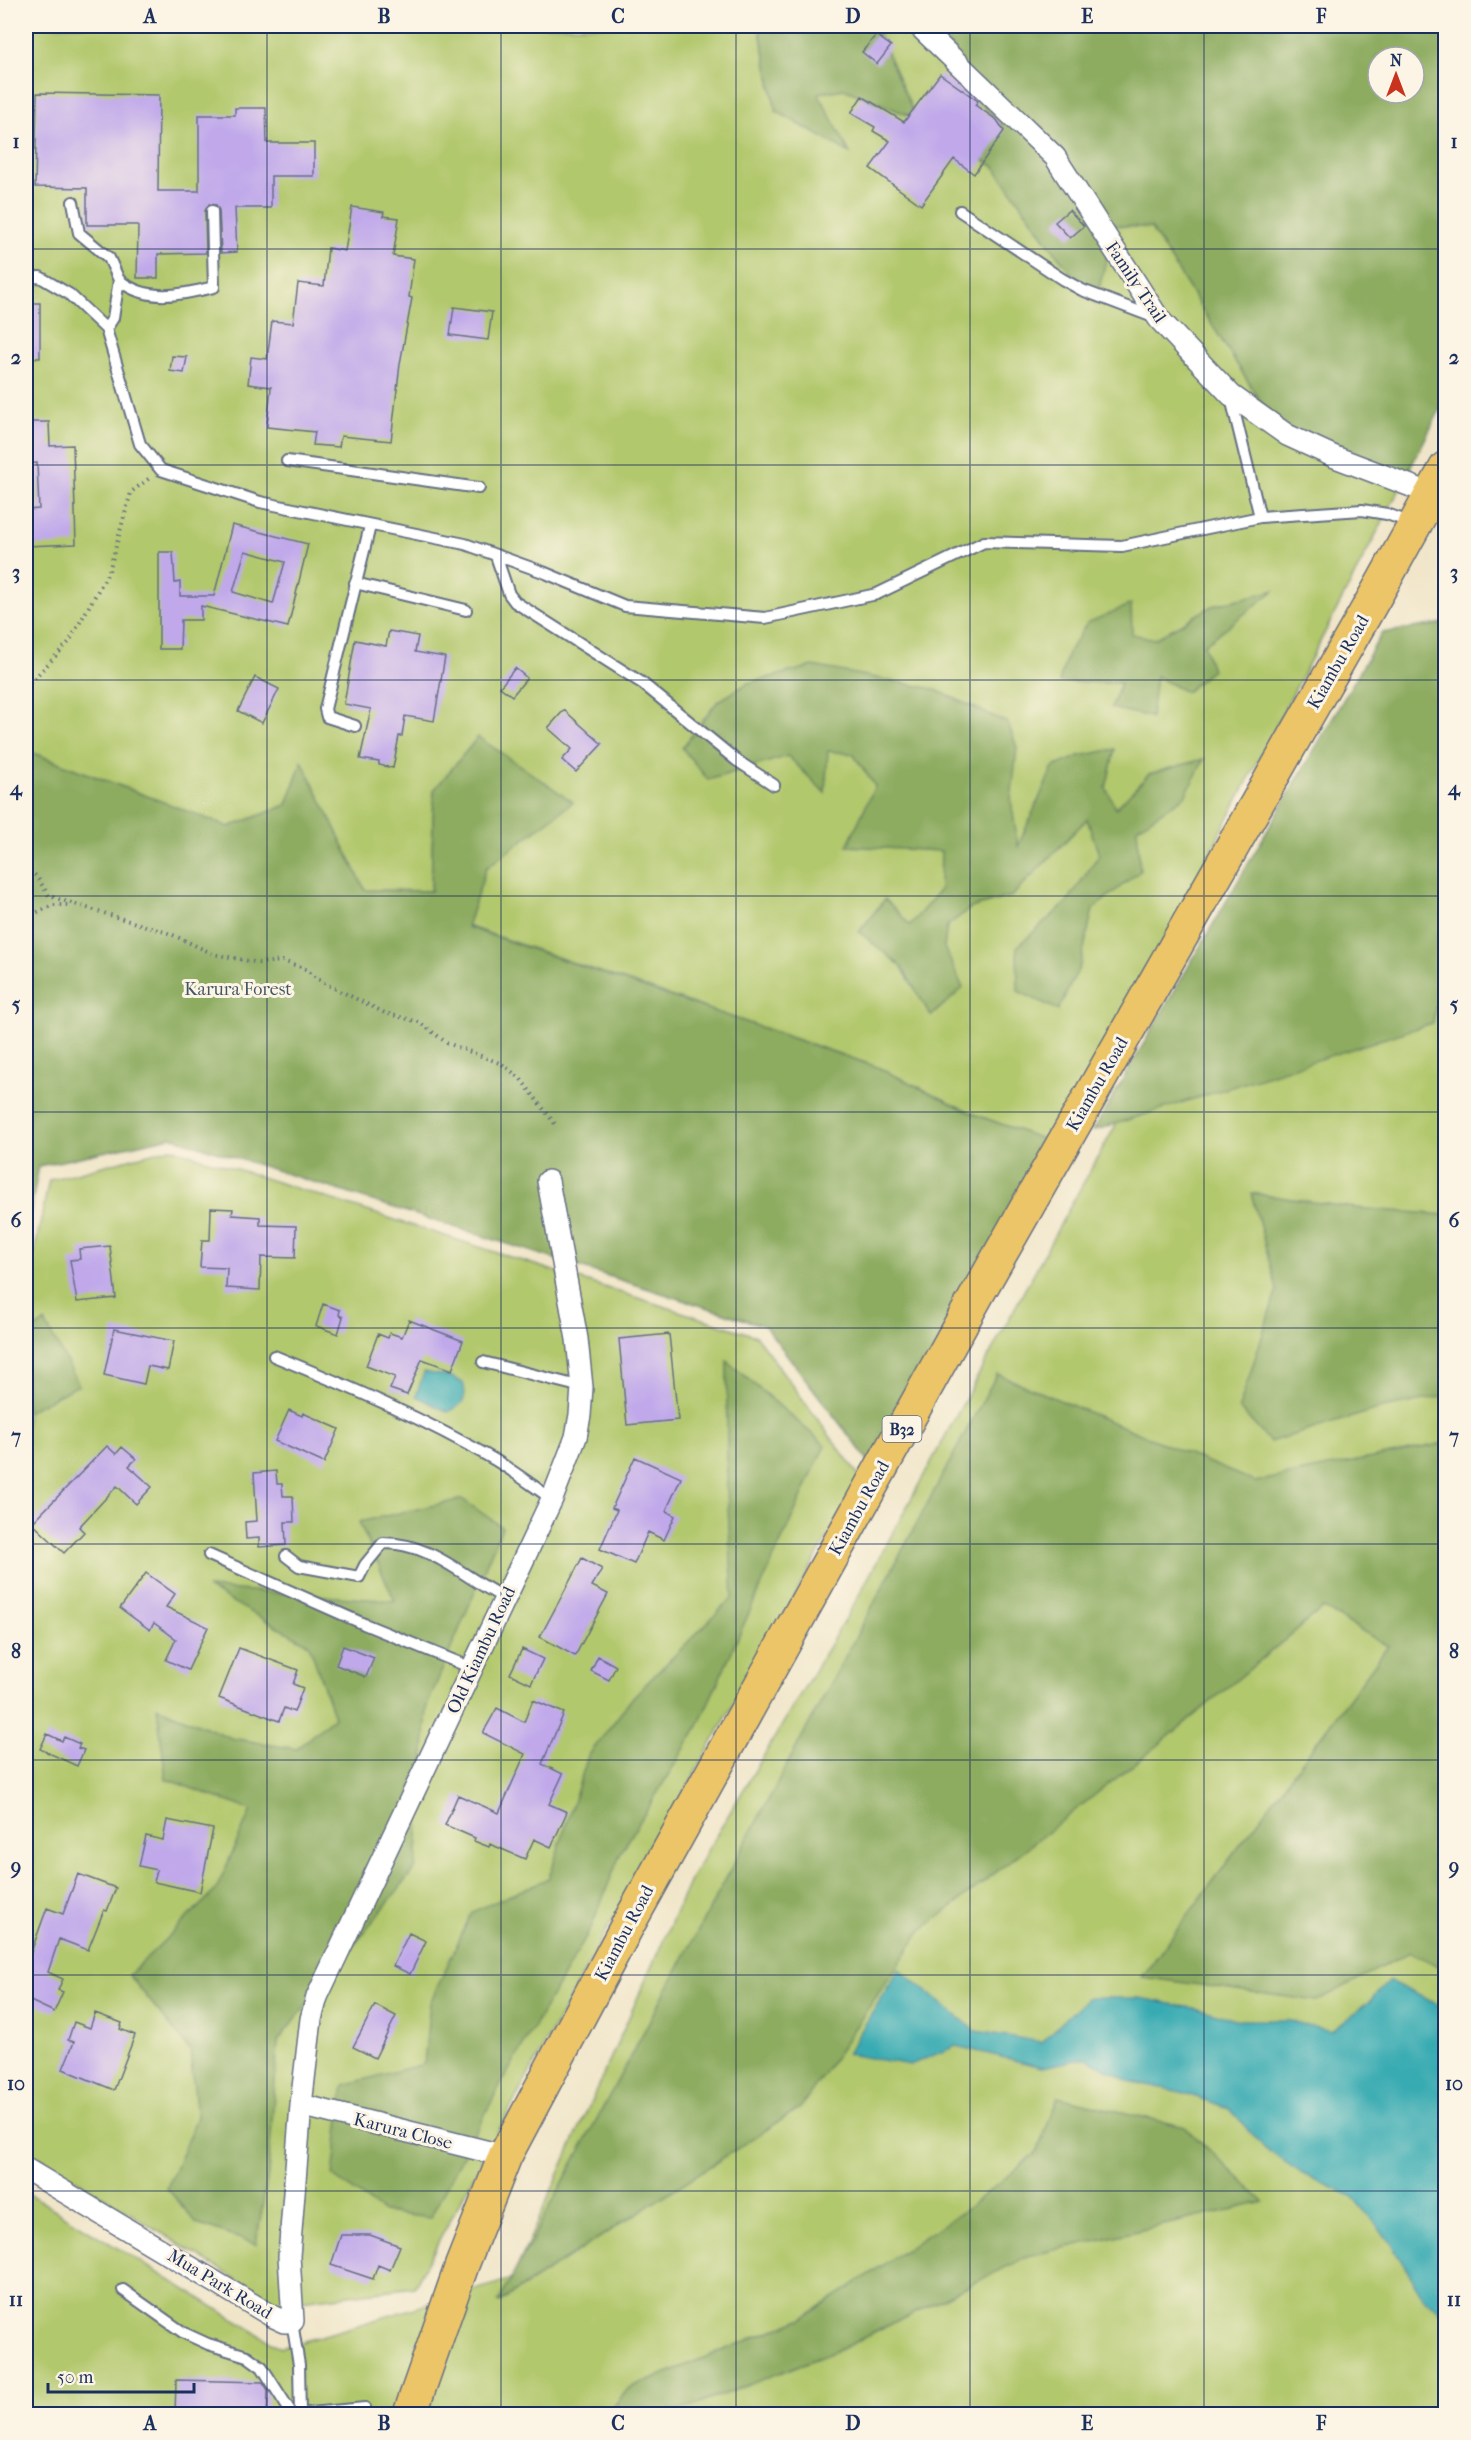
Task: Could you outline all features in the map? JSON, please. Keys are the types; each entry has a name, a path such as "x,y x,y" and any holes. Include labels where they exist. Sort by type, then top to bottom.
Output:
{"highway":[{"name":"Kiambu Road","path":"410,2415 462,2265 505,2156 625,1930 978,1293 1439,481"}],"street":[{"name":"Family Trail","path":"919,26 1054,157 1159,319 1230,395 1287,435 1335,457 1439,481"},
{"name":"Old Kiambu Road","path":"301,2105 311,2019 319,1991 552,1499 576,1437 582,1387 577,1339 548,1181"},
{"name":"Karura Close","path":"301,2105 505,2156"},
{"name":"Mua Park Road","path":"26,2169 272,2316 285,2322 292,2322 289,2256 301,2105"}],"lane":[{"path":"73,202 79,233 109,258 119,280 128,287 145,294 179,296 214,287 212,211"},
{"path":"960,211 1082,290 1159,319"},
{"path":"26,278 40,277 69,294 106,328 140,444 161,470 260,502 465,544 543,572 625,606 765,618 877,594 984,542 1122,546 1260,517 1362,510 1387,514 1415,524"},
{"path":"106,328 113,318 119,280"},
{"path":"1230,395 1260,517"},
{"path":"287,461 479,488"},
{"path":"355,726 333,721 327,717 325,709 370,526"},
{"path":"496,556 505,585 515,602 642,683 736,760 774,785"},
{"path":"355,584 466,610"},
{"path":"274,1356 422,1420 496,1461 552,1499"},
{"path":"483,1362 582,1387"},
{"path":"286,1556 299,1566 359,1577 365,1565 383,1543 403,1543 441,1558 486,1589 506,1598"},
{"path":"209,1555 364,1624 472,1668"},
{"path":"123,2290 184,2333 208,2344 247,2356 262,2367 292,2415"},
{"path":"292,2322 300,2373 300,2414 365,2408"}],"path":[{"path":"26,687 69,642 109,571 131,492 161,470"},
{"path":"26,866 37,877 49,896 171,934 213,954 259,963 282,961 304,968 322,982 385,1013 419,1022 447,1043 502,1064 520,1078 555,1124"},
{"path":"26,916 53,905 76,905"}],"green space":[{"path":"26,26 759,26 776,111 849,152 817,93 844,89 916,118 875,26 934,26 955,49 953,71 1002,127 973,153 994,166 1052,248 1095,303 1115,225 1151,228 1276,426 1401,486 1058,1145 974,1114 877,1067 467,926 486,868 572,802 434,790 431,891 365,890 302,762 287,805 229,827 31,752 26,774"},
{"path":"759,26 875,26 916,118 844,89 818,93 850,153 776,111"},
{"path":"934,26 1445,26 1445,400 1401,486 1276,426 1151,228 1115,225 1095,304 994,166 972,153 1002,126 953,71 954,49"},
{"path":"1275,590 1204,645 1212,670 1186,692 1156,676 1151,717 1111,708 1121,683 1059,682 1068,653 1087,623 1131,604 1132,634 1155,639 1212,606"},
{"path":"1445,623 1446,939 1433,1023 1093,1131 1382,633"},
{"path":"1445,635 1445,2414 26,2414 26,2192 281,2348 512,2279 692,1876 853,1606 1067,1212 1383,650"},
{"path":"813,666 934,689 1008,723 1017,748 1011,800 1018,846 1053,767 1080,756 1115,749 1106,788 1116,808 1149,774 1204,759 1185,796 1137,828 1140,871 1093,909 1080,966 1058,1010 1018,991 1017,947 1068,901 1099,855 1087,819 1012,896 971,908 947,926 944,947 963,988 931,1016 901,966 859,932 885,899 910,925 940,890 941,851 847,846 875,786 853,754 828,751 825,793 788,756 708,780 682,748 717,702 748,683"},
{"name":"Karura Forest","path":"478,737 573,802 486,868 467,927 877,1067 974,1114 1058,1145 883,1480 765,1326 171,1137 39,1166 26,1235 26,774 30,752 229,827 287,805 302,761 365,890 431,891 434,790"},
{"path":"171,1148 756,1336 861,1478 611,1922 414,2287 276,2304 26,2149 26,1293 49,1180"},
{"path":"1251,1193 1355,1208 1445,1215 1445,1396 1382,1408 1270,1442 1239,1408 1277,1290"},
{"path":"45,1322 79,1385 26,1412 26,1334"},
{"path":"727,1361 825,1445 697,1728 621,1852 591,1928 502,2082 430,2218 384,2212 333,2176 344,2085 424,2064 430,2003 472,1912 549,1878 588,1756 633,1697 733,1597 727,1489"},
{"path":"997,1374 1255,1482 1445,1443 1445,1969 1410,1952 1317,2001 1142,1977 1388,1646 1323,1608 1161,1743 921,1931 800,2108 498,2303"},
{"path":"462,1499 502,1527 427,1706 416,1867 278,2041 268,2174 256,2244 197,2224 167,2188 197,2117 190,2050 129,1975 216,1890 251,1810 166,1779 157,1707 231,1738 296,1749 334,1717 309,1644 207,1588 395,1601 359,1522"},
{"path":"1058,2097 1185,2127 1264,2202 1028,2256 841,2349 694,2406 658,2414 607,2414 629,2388 803,2318 968,2208 1037,2152"}],"water":[{"path":"424,1372 452,1377 463,1383 465,1393 461,1404 448,1412 416,1396"},
{"path":"899,1969 976,2031 1042,2042 1087,1998 1139,1998 1198,2009 1239,2020 1286,2020 1331,2031 1370,2001 1389,1981 1445,2008 1445,2315 1426,2301 1389,2241 1353,2197 1303,2174 1267,2150 1228,2108 1181,2092 1128,2081 1087,2058 1042,2067 956,2046 910,2065 847,2054"}],"building":[{"path":"876,35 891,46 877,64 862,52"},
{"path":"940,74 978,101 975,105 997,120 1004,131 974,174 954,159 921,205 870,168 890,141 873,131 875,127 851,113 862,96 904,122"},
{"path":"37,93 159,95 158,191 199,191 199,115 235,115 235,108 266,108 267,143 314,143 314,176 271,176 271,208 235,208 237,252 221,253 219,210 216,205 209,204 205,211 206,253 158,254 158,278 137,278 138,225 87,225 87,188 35,187"},
{"path":"352,207 384,212 383,216 399,218 393,256 414,259 409,297 412,298 400,364 391,441 341,436 339,447 313,445 315,432 267,427 271,387 248,384 251,357 267,359 272,321 293,323 298,283 324,286 328,248 345,251"},
{"path":"1069,210 1084,226 1070,238 1055,222"},
{"path":"26,303 40,303 40,358 26,358"},
{"path":"454,307 492,312 488,340 450,335"},
{"path":"172,356 187,357 184,373 170,371"},
{"path":"26,422 49,422 50,446 73,445 76,544 26,546 26,510 39,509 37,463 26,464"},
{"path":"232,525 308,544 288,627 201,606 201,620 181,620 180,649 159,649 159,552 173,552 175,583 180,582 180,596 214,596","holes":["245,551 285,562 273,604 233,592"]},
{"path":"389,631 418,636 415,652 445,657 434,721 405,716 393,768 379,765 379,762 360,759 371,709 344,704 355,640 386,646"},
{"path":"515,668 527,678 512,696 500,687"},
{"path":"255,677 279,689 262,723 238,711"},
{"path":"564,710 602,744 576,772 562,760 572,749 548,728"},
{"path":"211,1208 233,1209 232,1215 260,1217 260,1225 296,1226 295,1258 261,1257 260,1290 226,1288 227,1268 200,1267 202,1240 210,1240"},
{"path":"110,1246 116,1298 77,1302 70,1260 80,1259 79,1249"},
{"path":"323,1304 340,1310 339,1315 343,1317 338,1334 316,1326"},
{"path":"409,1320 463,1341 452,1370 422,1359 407,1395 390,1389 395,1377 366,1366 378,1334 388,1338 390,1333 402,1337"},
{"path":"114,1329 174,1341 168,1370 148,1366 144,1384 104,1375"},
{"path":"669,1334 678,1420 627,1425 619,1339"},
{"path":"289,1410 302,1416 303,1413 339,1429 324,1463 275,1441"},
{"path":"107,1446 116,1454 122,1447 136,1459 129,1466 152,1487 136,1504 117,1486 79,1527 84,1532 64,1553 32,1523"},
{"path":"635,1457 681,1478 666,1511 675,1516 664,1540 648,1532 634,1564 600,1549 617,1510 612,1508"},
{"path":"276,1471 277,1484 282,1484 283,1496 293,1496 294,1522 285,1522 286,1545 259,1547 259,1538 246,1539 245,1522 257,1521 254,1473"},
{"path":"582,1558 602,1569 592,1586 608,1594 575,1656 540,1637"},
{"path":"146,1573 175,1594 166,1607 208,1627 188,1670 166,1660 176,1639 154,1623 150,1630 120,1608"},
{"path":"343,1646 374,1658 366,1677 336,1665"},
{"path":"239,1648 298,1670 293,1684 303,1688 294,1712 284,1708 279,1721 219,1698"},
{"path":"522,1649 543,1659 531,1684 510,1674"},
{"path":"598,1656 616,1666 609,1680 591,1671"},
{"path":"533,1700 564,1713 542,1764 563,1774 549,1804 567,1812 551,1847 534,1839 525,1859 490,1844 489,1847 474,1841 475,1838 445,1825 458,1795 499,1813 525,1754 483,1733 497,1708 524,1722"},
{"path":"47,1734 62,1741 64,1737 80,1744 78,1748 84,1750 77,1766 40,1749"},
{"path":"167,1820 213,1829 200,1892 154,1882 157,1870 139,1866 146,1836 163,1840"},
{"path":"78,1874 116,1888 107,1911 104,1910 88,1950 59,1939 48,1972 63,1979 58,1990 63,1992 54,2012 26,1999 26,1966 47,1908 63,1914"},
{"path":"409,1933 426,1941 410,1974 393,1966"},
{"path":"375,2005 396,2016 375,2058 353,2047"},
{"path":"95,2013 122,2023 120,2029 135,2035 114,2090 63,2069 74,2042 68,2040 74,2022 90,2028"},
{"path":"341,2235 370,2235 400,2246 390,2270 378,2265 373,2279 331,2265"},
{"path":"176,2380 263,2382 268,2390 267,2415 175,2415"}]}
